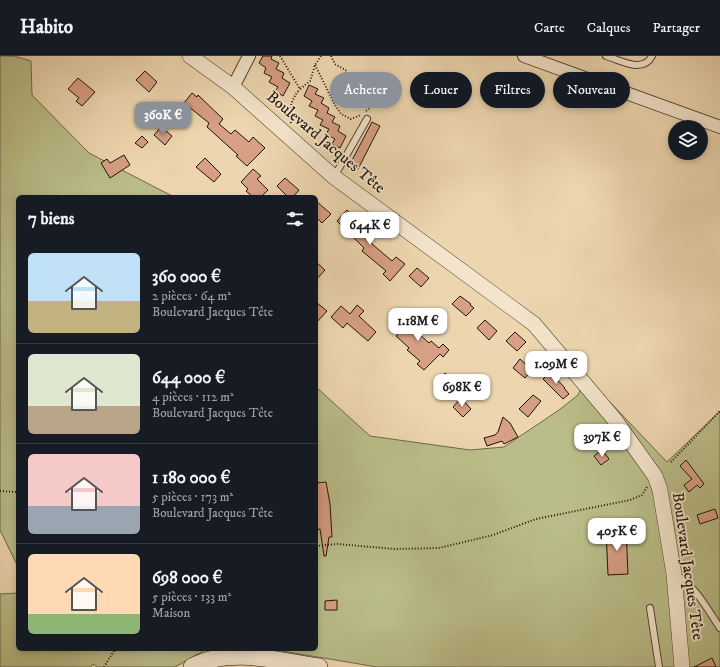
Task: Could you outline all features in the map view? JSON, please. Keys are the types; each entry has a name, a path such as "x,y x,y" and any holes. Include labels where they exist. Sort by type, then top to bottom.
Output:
{"main road":[{"path":"192,667 209,660 234,655 319,667"}],"street":[{"name":"Boulevard Jacques Tête","path":"190,56 233,87 334,177 534,324 615,420 655,476 660,490 674,574 682,667"},
{"path":"233,87 249,56"},
{"path":"524,56 720,127"}],"lane":[{"path":"606,56 638,66 645,64 652,56"},
{"path":"334,177 367,119"},
{"path":"674,574 686,581 697,592 720,628"},
{"path":"650,608 659,667"}],"path":[{"path":"280,56 300,89"},
{"path":"291,124 290,107 294,96 310,81 315,65 320,56"},
{"path":"331,56 335,64 347,70"},
{"path":"315,65 330,96"},
{"path":"336,108 341,114 351,119 360,115 369,108"},
{"path":"671,462 720,411"},
{"path":"318,546 337,544 396,549 439,548 493,536 536,519 630,500 642,495 655,476"},
{"path":"0,491 16,492"},
{"path":"104,667 114,651"}],"green space":[{"path":"0,56 14,56 31,61 32,95 89,153 170,195 16,195 16,563 0,530"},
{"path":"586,377 667,462 720,411 720,667 377,667 282,651 318,651 318,389 370,436 470,450 504,447 559,410 578,395"},
{"path":"16,593 16,651 203,651 175,667 97,667 93,664 91,667 0,667 0,594"}],"building":[{"path":"263,56 272,56 271,59 279,63 276,69 284,73 282,78 290,83 283,96 275,91 278,87 269,82 272,77 264,73 266,68 259,63"},
{"path":"145,71 157,82 149,92 136,80"},
{"path":"78,78 95,92 82,106 76,101 79,98 68,89"},
{"path":"309,85 318,89 315,94 324,98 321,103 329,108 327,113 335,117 332,122 340,126 338,131 346,136 340,148 332,144 335,139 326,134 329,129 320,125 323,120 315,116 318,110 309,106 312,101 304,96"},
{"path":"192,93 197,97 198,95 223,119 219,124 231,134 235,130 249,142 253,137 265,148 247,166 236,156 238,155 207,127 209,123 184,103"},
{"path":"372,122 380,126 358,169 350,164"},
{"path":"161,127 172,136 165,145 154,135"},
{"path":"142,136 148,142 142,148 135,143"},
{"path":"124,155 130,165 110,178 101,163 107,159 110,163"},
{"path":"205,158 221,174 214,182 196,167"},
{"path":"253,169 261,176 257,179 268,190 263,195 251,195 246,191 248,189 241,182"},
{"path":"285,178 299,190 295,195 286,195 277,186"},
{"path":"318,203 331,214 322,223 318,219"},
{"path":"347,210 362,226 360,228 368,235 365,238 392,261 396,257 405,264 390,281 383,274 386,271 362,251 364,248 337,221"},
{"path":"318,264 325,270 318,278"},
{"path":"417,268 429,278 421,287 409,276"},
{"path":"460,296 474,308 466,316 452,304"},
{"path":"318,304 327,311 318,321"},
{"path":"357,305 364,311 359,316 376,332 368,341 347,323 343,328 331,317 341,306 350,314"},
{"path":"409,308 416,314 410,320 421,330 418,333 429,343 431,341 439,348 443,344 449,350 443,357 440,354 424,370 417,364 420,361 407,350 409,348 396,336 399,333 396,330 402,322 399,319"},
{"path":"485,320 497,331 489,340 477,328"},
{"path":"515,332 526,342 517,351 506,341"},
{"path":"520,359 532,370 525,378 513,368"},
{"path":"550,372 569,394 563,399 543,379"},
{"path":"445,373 459,385 450,395 436,382"},
{"path":"533,395 541,401 528,417 519,409"},
{"path":"461,398 471,409 463,417 453,407"},
{"path":"503,417 510,423 518,437 504,444 502,441 487,446 484,438 495,435 498,432"},
{"path":"602,450 609,459 601,465 594,456"},
{"path":"686,460 704,484 700,488 697,485 689,492 684,485 692,479 680,466"},
{"path":"326,482 330,504 332,537 329,537 326,556 324,556 320,529 318,530 318,483"},
{"path":"715,509 718,518 700,524 697,515"},
{"path":"626,528 628,574 608,575 606,529"},
{"path":"337,600 337,610 325,610 325,601"},
{"path":"712,658 716,667 694,667"}]}
